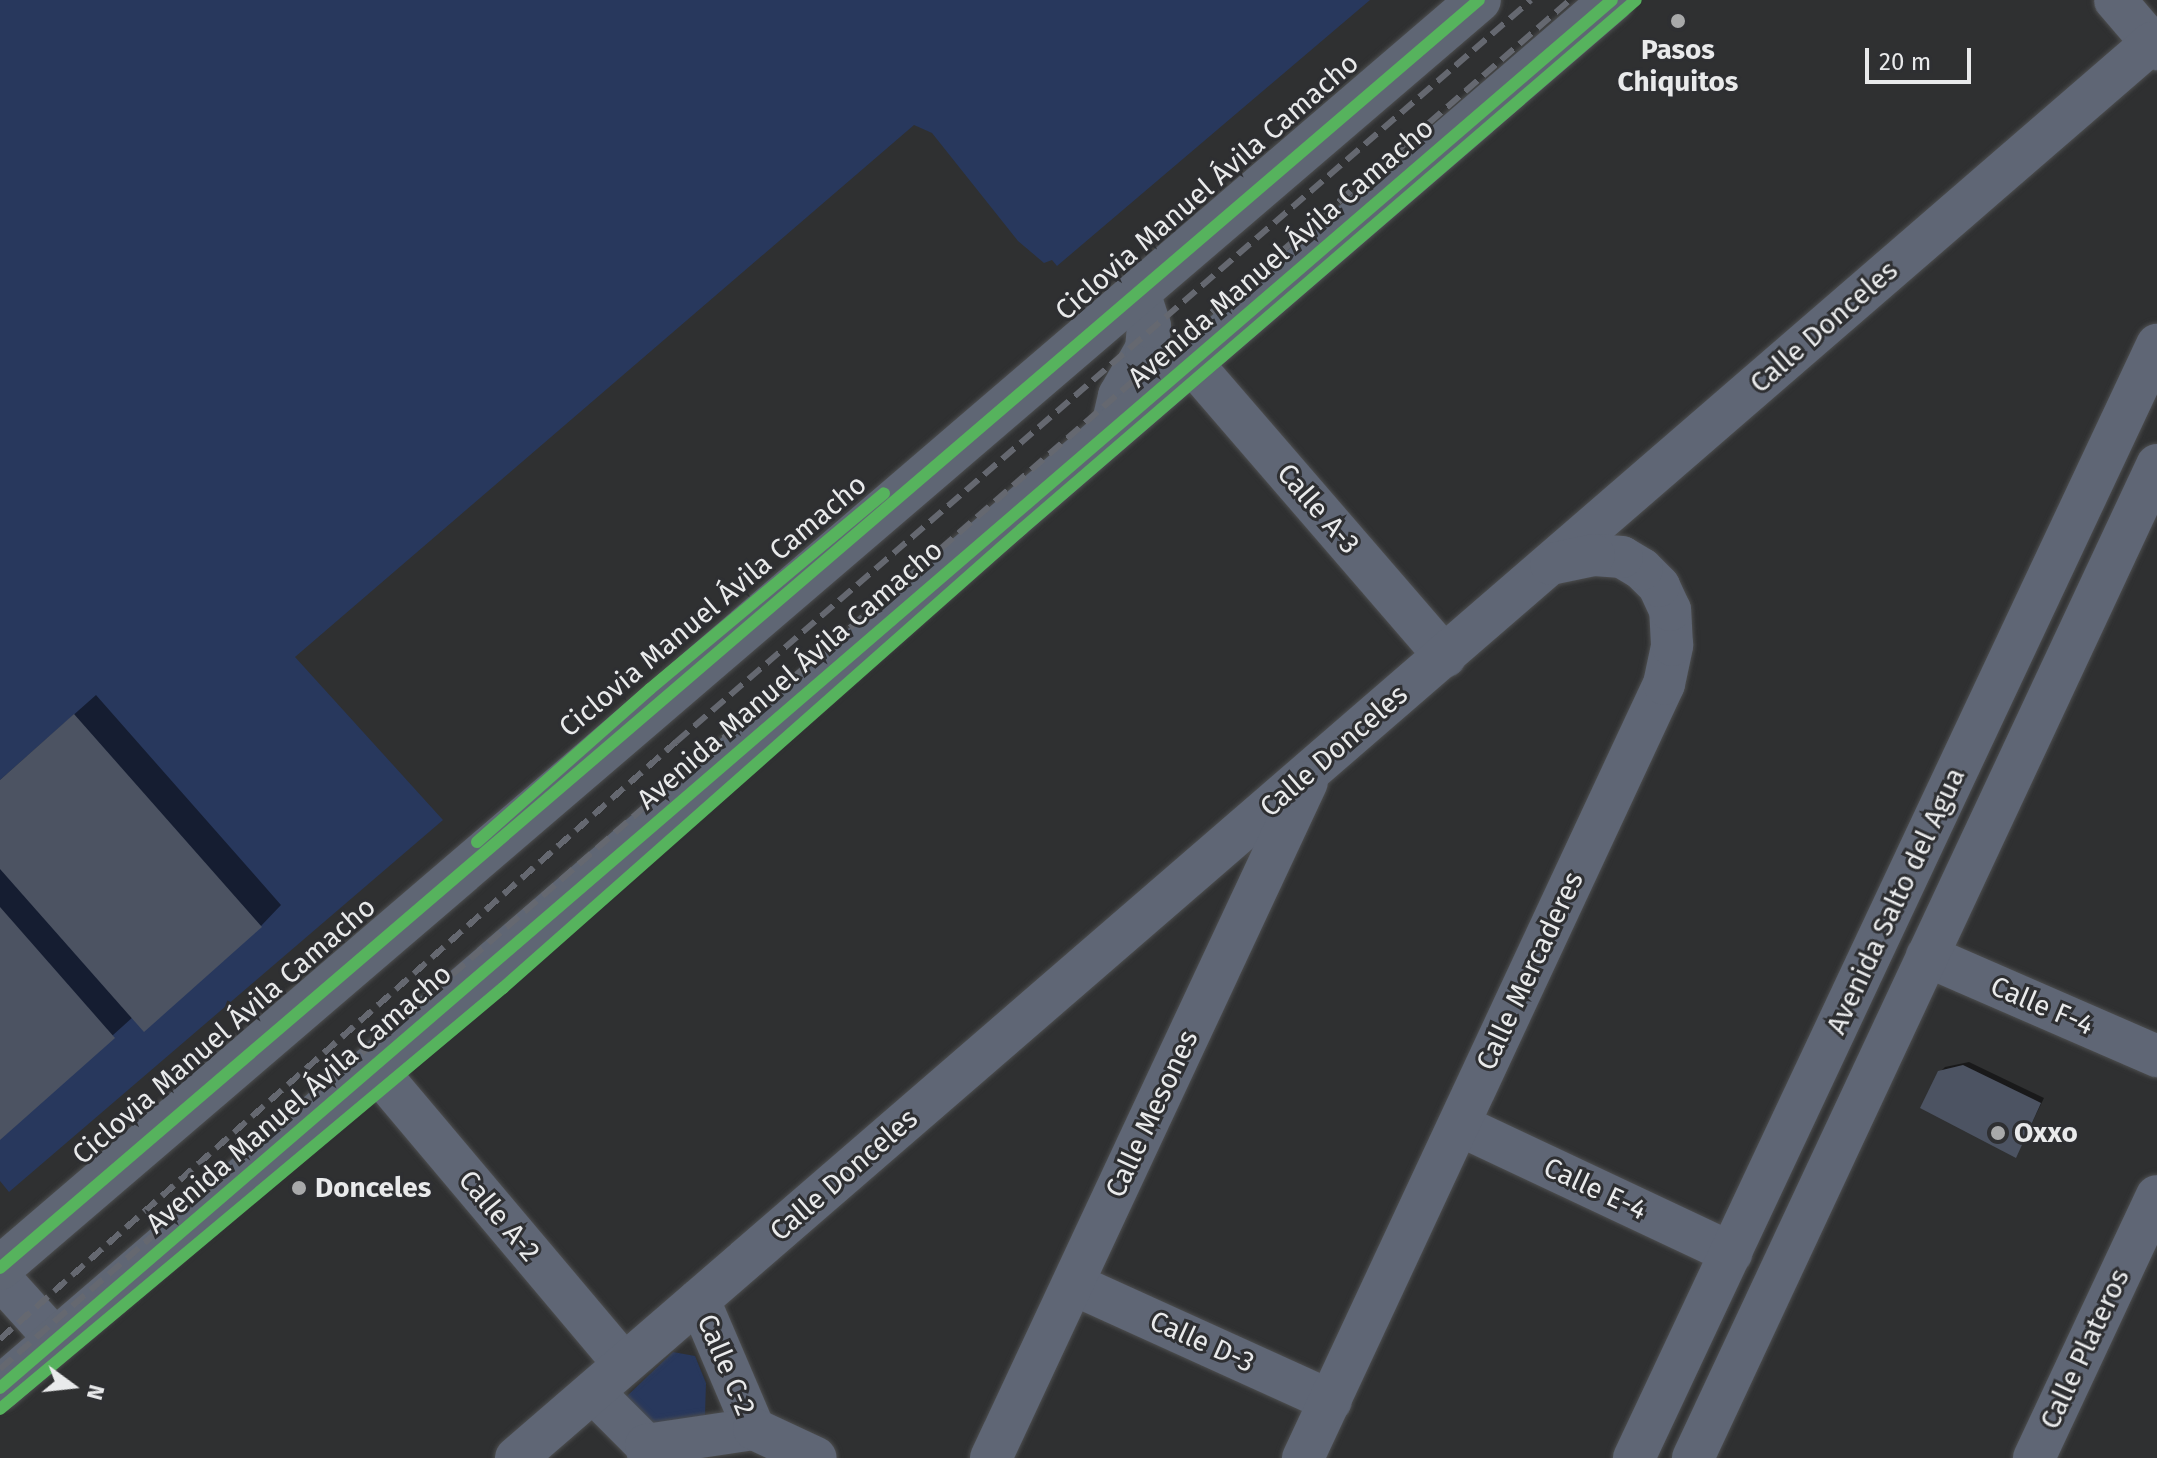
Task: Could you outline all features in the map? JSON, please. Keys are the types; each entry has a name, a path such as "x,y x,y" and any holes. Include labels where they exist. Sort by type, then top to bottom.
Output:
{"main road":[{"path":"0,1268 1479,0"},
{"name":"Avenida Manuel Ávila Camacho","path":"0,1388 1612,0"},
{"path":"1113,428 1120,396 1147,349 1149,326 1138,293"}],"street":[{"path":"2115,0 2155,46"},
{"name":"Calle Donceles","path":"516,1458 2155,46"},
{"name":"Avenida Salto del Agua","path":"1634,1458 2157,345"},
{"name":"Calle A-3","path":"1191,362 1445,656"},
{"name":"Avenida Salto del Agua","path":"1693,1458 2157,465"},
{"path":"2061,550 2108,570"},
{"name":"Calle Mercaderes","path":"1303,1458 1664,684 1672,645 1670,610 1659,586 1642,569 1622,557 1594,555 1551,564"},
{"name":"Calle Mesones","path":"991,1458 1313,770"},
{"name":"Calle F-4","path":"1927,956 2157,1056"},
{"name":"Calle A-2","path":"374,1067 624,1364"},
{"name":"Calle E-4","path":"1459,1125 1731,1253"},
{"name":"Calle Plateros","path":"2034,1458 2157,1196"},
{"path":"0,1278 56,1340"},
{"name":"Calle D-3","path":"1073,1284 1331,1401"},
{"name":"Calle C-2","path":"699,1300 754,1429"},
{"path":"1667,1389 1715,1410"},
{"path":"593,1392 648,1452"},
{"name":"Calle C-2","path":"648,1452 754,1429 816,1458"}],"shaded area":[{"path":"0,0 1370,0 1057,266 1052,260 1044,263 1018,241 932,133 914,125 295,657 443,820 9,1192 0,1181"},
{"path":"673,1352 695,1356 706,1383 705,1415 681,1420 666,1435 626,1397"}],"building":[{"path":"74,714 262,927 144,1032 0,869 0,780"},
{"path":"0,907 115,1038 0,1140"},
{"name":"Oxxo","path":"1963,1065 2041,1103 2016,1158 1920,1108 1938,1071"}],"railway":[{"path":"0,1339 676,742 1531,0"},
{"path":"0,1369 1570,0"}],"cycle path":[{"name":"Ciclovia Manuel Ávila Camacho","path":"0,1268 1479,0"},
{"path":"0,1388 1612,0"},
{"path":"0,1409 503,988 1022,529 1636,0"},
{"name":"Ciclovia Manuel Ávila Camacho","path":"477,842 650,689 884,493"}],"place":[{"name":"Pasos Chiquitos","path":"1678,21"},
{"name":"Oxxo","path":"1998,1133"},
{"name":"Donceles","path":"299,1188"}]}
